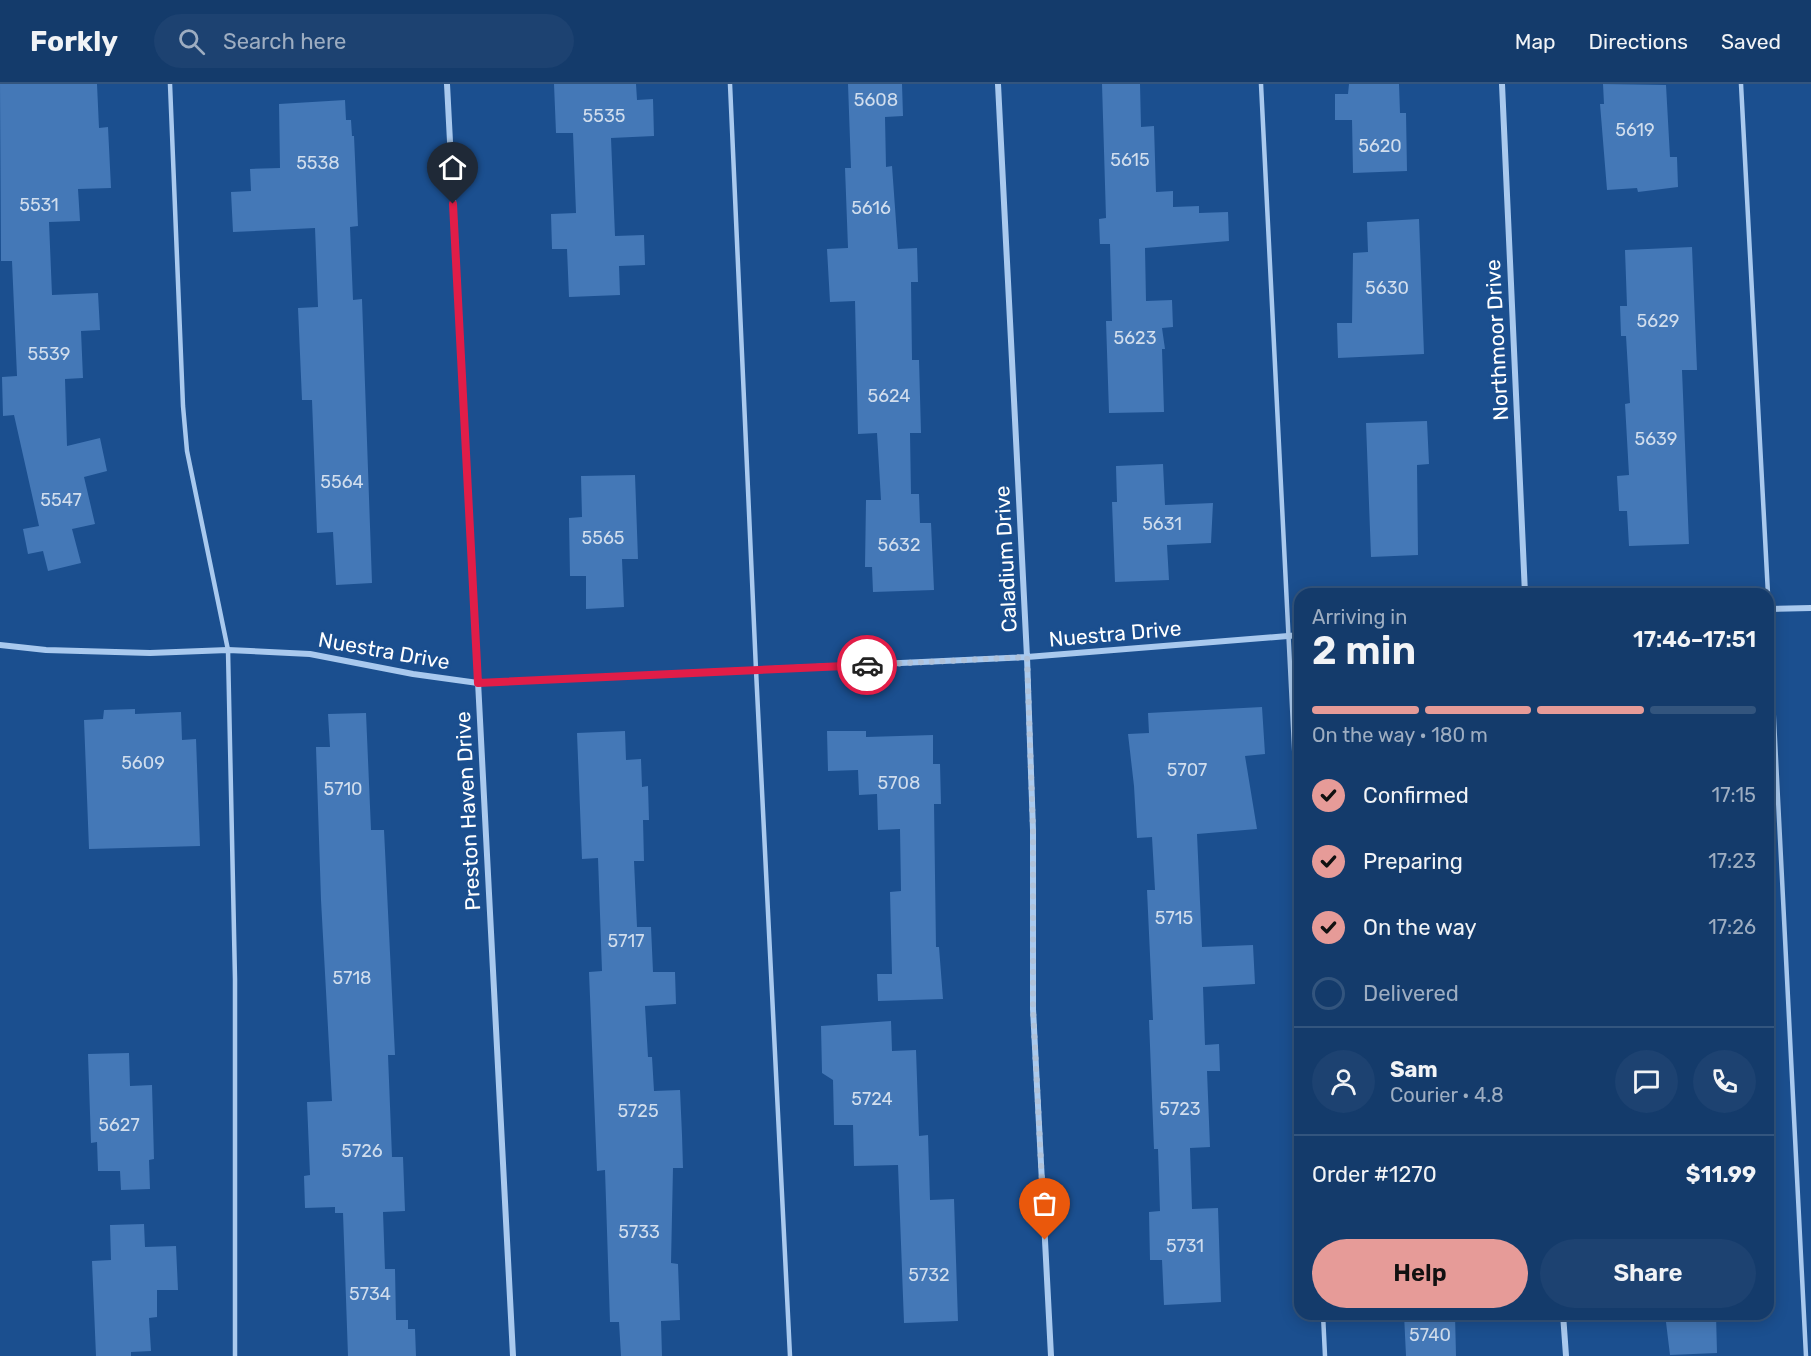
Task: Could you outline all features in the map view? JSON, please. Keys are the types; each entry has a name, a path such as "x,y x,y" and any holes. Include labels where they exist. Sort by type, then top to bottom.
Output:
{"street":[{"name":"Preston Haven Drive","path":"447,84 513,1356"},
{"name":"Caladium Drive","path":"998,84 1027,657 1033,830 1033,1009 1051,1356"},
{"name":"Northmoor Drive","path":"1502,84 1525,588"},
{"path":"1774,609 1811,608"},
{"name":"Nuestra Drive","path":"0,645 46,650 150,654 228,650 310,654 413,674 478,683 1027,657 1294,636"},
{"path":"1563,1320 1566,1356"}],"lane":[{"path":"170,84 182,394 187,451 228,650 235,991 235,1356"},
{"path":"730,84 790,1356"},
{"path":"1261,84 1294,741"},
{"path":"1742,84 1768,588"},
{"path":"1774,710 1806,1356"},
{"path":"1323,1320 1325,1356"}],"building":[{"path":"0,84 97,84 99,128 108,127 111,188 78,189 80,221 49,222 52,295 98,293 100,330 81,331 83,378 65,379 67,446 100,438 107,471 84,477 95,524 72,529 81,563 48,571 43,551 28,554 23,529 39,526 14,415 3,416 2,377 17,376 12,261 1,261"},
{"path":"554,84 636,84 637,100 653,99 654,136 611,138 615,236 644,235 645,265 619,266 620,295 569,297 567,249 552,249 551,214 576,213 573,133 556,133"},
{"path":"848,84 902,84 903,116 885,117 886,167 892,166 898,249 917,248 918,282 911,282 912,360 919,360 921,433 910,433 911,494 919,494 920,523 931,523 934,590 873,592 872,567 865,567 866,500 881,500 877,433 858,434 855,301 830,302 827,249 848,248 845,168 851,168"},
{"path":"1102,84 1140,84 1141,127 1154,126 1156,192 1173,191 1173,207 1199,206 1199,213 1228,212 1229,241 1145,248 1146,301 1172,300 1173,327 1162,328 1165,349 1162,349 1164,412 1109,413 1106,321 1112,321 1110,244 1100,244 1099,219 1106,218"},
{"path":"1349,84 1399,84 1400,113 1406,113 1407,171 1353,173 1352,120 1335,120 1335,94 1348,94"},
{"path":"1603,84 1666,85 1670,157 1677,157 1678,187 1638,192 1637,188 1607,190 1600,104 1604,104"},
{"path":"345,100 346,120 351,120 352,136 354,136 358,226 350,227 353,300 362,299 372,583 336,585 333,532 317,533 312,400 302,400 298,308 318,307 315,228 233,232 231,192 251,191 250,169 280,168 279,104"},
{"path":"1419,219 1424,354 1338,358 1337,323 1352,323 1353,253 1368,252 1367,222"},
{"path":"1692,247 1697,370 1682,370 1689,544 1629,546 1627,511 1619,511 1617,476 1629,475 1625,404 1630,403 1626,336 1621,336 1620,306 1627,306 1625,250"},
{"path":"1427,421 1429,464 1417,465 1418,555 1371,557 1366,423"},
{"path":"1163,464 1165,505 1213,503 1211,543 1167,545 1169,580 1115,582 1112,502 1117,502 1116,466"},
{"path":"635,475 638,559 622,559 624,607 586,609 586,576 570,576 569,518 582,517 581,476"},
{"path":"1262,707 1265,754 1245,756 1257,829 1197,834 1202,947 1253,945 1255,984 1203,987 1205,1045 1219,1044 1220,1071 1207,1071 1210,1147 1190,1148 1192,1209 1218,1208 1221,1302 1164,1305 1162,1260 1150,1260 1149,1212 1160,1211 1158,1149 1154,1149 1149,1020 1153,1020 1147,890 1155,890 1152,837 1137,838 1128,734 1149,733 1148,713"},
{"path":"135,709 135,714 181,712 182,740 196,739 200,846 89,849 84,720 103,719 104,710"},
{"path":"366,713 371,830 384,830 395,1055 388,1055 392,1157 403,1157 405,1211 383,1212 385,1269 395,1269 396,1320 408,1320 408,1329 415,1329 416,1356 348,1356 343,1213 335,1213 335,1207 305,1208 304,1176 310,1175 307,1102 332,1101 321,900 316,747 330,747 328,714"},
{"path":"625,731 626,760 641,759 642,787 648,786 649,820 643,820 644,861 634,861 637,927 651,927 653,972 675,972 676,1004 645,1006 648,1057 652,1057 654,1091 680,1090 683,1168 673,1168 671,1263 678,1264 680,1320 661,1321 662,1356 621,1356 619,1322 610,1322 605,1170 597,1171 589,972 602,971 598,858 582,859 577,733"},
{"path":"827,731 866,731 866,737 933,735 933,764 940,764 941,804 934,804 936,947 939,947 943,999 878,1001 877,974 892,974 890,892 901,891 900,829 878,830 877,794 859,795 858,770 828,771"},
{"path":"891,1021 892,1051 916,1050 919,1136 928,1135 930,1200 954,1199 958,1321 904,1323 898,1165 854,1166 853,1125 834,1125 833,1080 822,1073 821,1026"},
{"path":"129,1053 130,1086 152,1085 154,1159 149,1160 150,1189 121,1190 120,1171 98,1171 97,1142 91,1143 88,1054"},
{"path":"144,1224 145,1247 176,1246 178,1290 157,1290 157,1317 149,1318 151,1351 131,1352 131,1356 96,1356 92,1261 111,1260 110,1225"},
{"path":"1404,1320 1455,1320 1456,1356 1406,1356"},
{"path":"1666,1320 1716,1320 1717,1353 1670,1355"}],"way so far":[{"path":"867,665 1027,657 1033,830 1033,1009 1045,1240"}],"route":[{"path":"453,204 478,683 867,665"}]}
